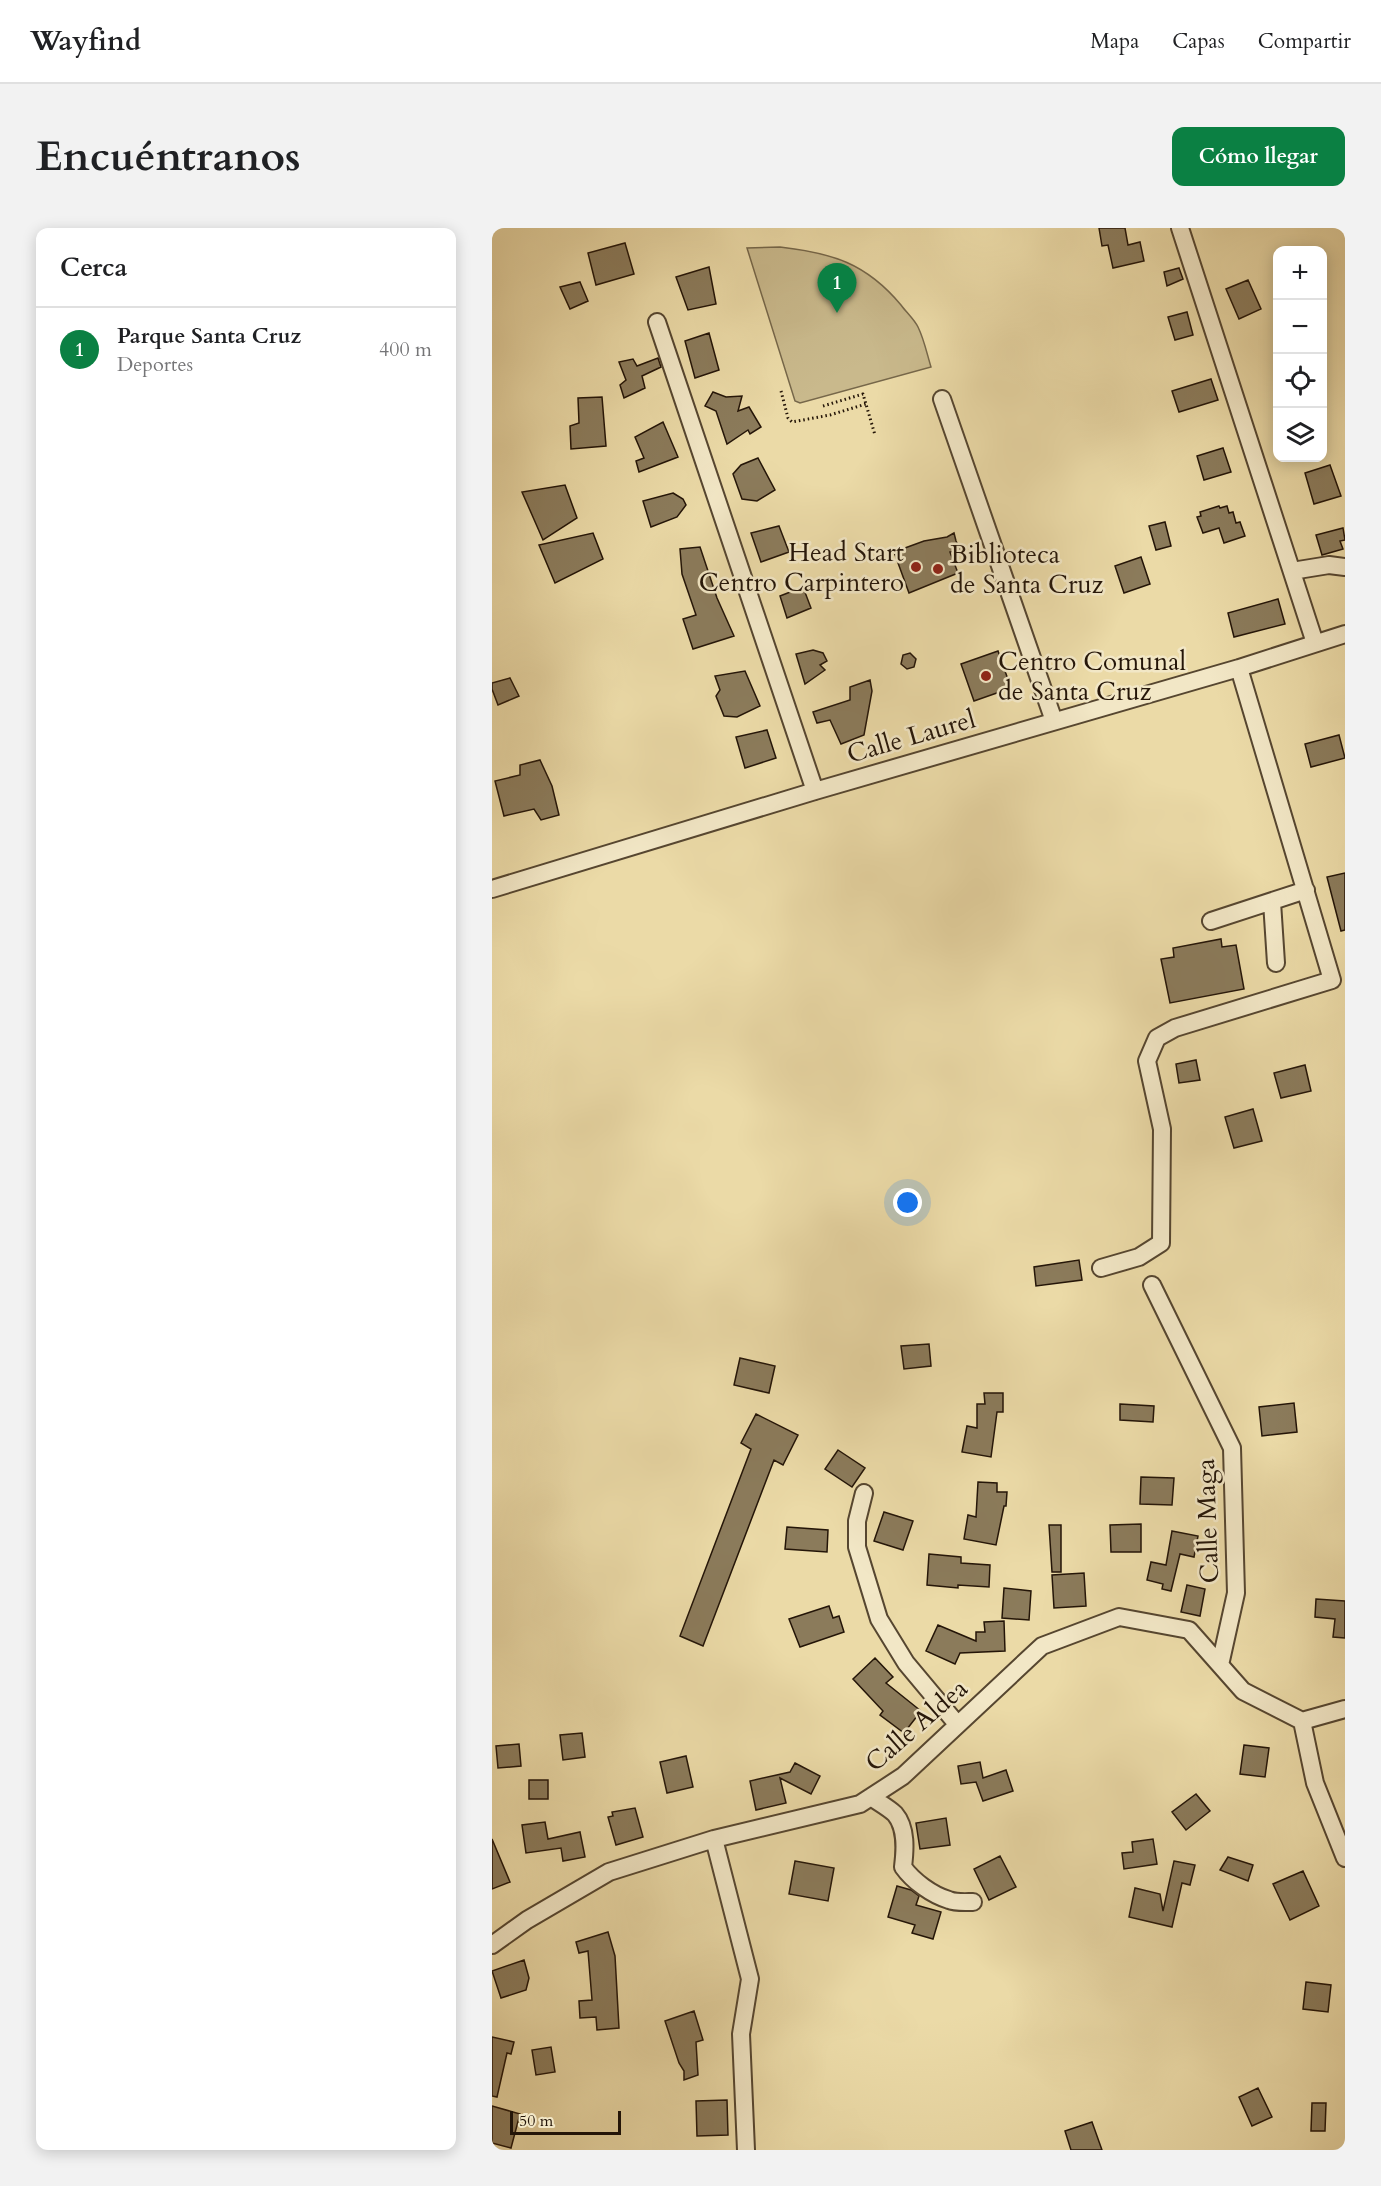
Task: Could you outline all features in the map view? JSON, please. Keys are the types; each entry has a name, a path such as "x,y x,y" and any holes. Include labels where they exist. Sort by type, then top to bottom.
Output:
{"street":[{"path":"1180,228 1315,643"},
{"path":"657,322 815,791"},
{"path":"942,399 1054,721"},
{"path":"1292,571 1323,566 1345,567"},
{"name":"Calle Laurel","path":"492,890 815,791 1239,668 1345,634"},
{"path":"1101,1268 1139,1257 1161,1243 1162,1130 1147,1061 1157,1038 1175,1028 1332,980 1239,668"},
{"path":"1211,921 1306,890"},
{"path":"1272,902 1276,963"},
{"name":"Calle Maga","path":"1153,1287 1152,1285 1232,1448 1236,1593 1220,1665"},
{"path":"864,1493 857,1521 857,1547 879,1619 906,1663 957,1724"},
{"name":"Calle Aldea","path":"492,1946 527,1920 609,1872 714,1839 860,1804 903,1776 1042,1646 1119,1617 1189,1630 1243,1691 1302,1721"},
{"path":"1345,1709 1302,1721 1315,1783 1345,1858"},
{"path":"871,1797 895,1814 902,1828 905,1853 903,1867 909,1876 925,1888 950,1901 973,1902"},
{"path":"714,1839 750,1979 741,2034 746,2150"}],"path":[{"path":"780,391 788,418 792,422 866,405"},
{"path":"830,415 825,405 863,394 875,435"}],"shaded area":[{"path":"747,248 799,249 847,262 875,279 916,324 931,367 800,403 795,401"}],"building":[{"path":"1099,228 1125,228 1128,245 1140,242 1144,261 1113,268 1108,245 1102,246"},
{"path":"625,243 634,274 596,285 588,253"},
{"path":"709,267 716,304 688,310 676,277"},
{"path":"1179,268 1183,279 1167,286 1164,272"},
{"path":"1248,280 1261,309 1239,319 1226,289"},
{"path":"580,282 588,301 570,309 560,287"},
{"path":"1187,312 1193,335 1175,340 1168,317"},
{"path":"709,333 719,370 695,378 685,341"},
{"path":"658,358 661,367 642,376 645,388 624,398 620,385 626,380 619,362 633,359 637,366"},
{"path":"1211,379 1218,400 1179,412 1172,391"},
{"path":"713,392 726,397 742,396 738,411 749,407 761,427 750,434 748,430 727,444 716,411 705,406"},
{"path":"602,397 606,446 571,449 570,426 579,423 578,398"},
{"path":"663,422 678,457 639,472 636,461 644,458 635,437"},
{"path":"1223,448 1231,472 1204,480 1197,456"},
{"path":"758,458 775,490 757,501 742,499 733,474 741,465"},
{"path":"1330,465 1341,496 1314,504 1305,473"},
{"path":"565,485 577,518 543,540 522,492"},
{"path":"673,493 683,499 686,505 677,517 651,527 643,501"},
{"path":"1219,506 1220,508 1227,506 1229,513 1233,512 1236,523 1240,522 1245,536 1224,543 1219,528 1203,533 1197,517 1201,516 1200,512"},
{"path":"1165,522 1171,546 1156,550 1149,526"},
{"path":"779,526 789,552 761,562 751,533"},
{"path":"1343,528 1345,540 1340,541 1343,549 1322,555 1316,535"},
{"path":"593,533 603,559 555,583 539,545"},
{"path":"954,533 961,550 950,552 958,573 909,593 894,552"},
{"path":"700,547 717,598 734,636 693,649 683,619 696,615 682,574 680,549"},
{"path":"1141,557 1150,584 1124,593 1115,566"},
{"path":"803,587 811,608 787,618 780,596"},
{"path":"1278,599 1285,624 1234,637 1228,613"},
{"path":"813,650 823,653 827,661 820,665 825,670 805,684 796,654"},
{"name":"Centro Comunal de Santa Cruz","path":"998,651 1011,688 974,701 961,664"},
{"path":"910,653 916,659 914,667 907,669 901,664 903,655"},
{"path":"745,671 760,706 737,717 724,716 716,696 720,690 715,676"},
{"path":"510,678 519,696 498,705 492,683"},
{"path":"870,680 872,691 864,735 841,744 830,720 817,723 813,712 850,700 850,687"},
{"path":"767,730 776,758 745,768 736,737"},
{"path":"1339,735 1345,758 1311,767 1305,744"},
{"path":"540,760 552,786 559,815 541,820 534,809 504,816 495,781 520,775 520,765"},
{"path":"1345,873 1345,930 1341,931 1327,877"},
{"path":"1221,939 1222,947 1236,945 1244,989 1170,1003 1161,959 1174,957 1173,948"},
{"path":"1196,1060 1200,1080 1179,1083 1176,1064"},
{"path":"1305,1065 1311,1091 1281,1098 1274,1073"},
{"path":"1253,1109 1262,1141 1234,1148 1225,1117"},
{"path":"1079,1260 1082,1280 1036,1286 1034,1267"},
{"path":"929,1344 931,1366 904,1369 901,1346"},
{"path":"740,1358 775,1366 769,1393 734,1385"},
{"path":"984,1393 1003,1393 1003,1412 997,1412 991,1457 962,1452 967,1426 977,1428 977,1404 985,1404"},
{"path":"1294,1403 1297,1432 1262,1436 1259,1407"},
{"path":"1120,1404 1154,1406 1153,1422 1120,1420"},
{"path":"756,1414 798,1435 783,1465 774,1460 703,1646 680,1636 751,1449 741,1443"},
{"path":"838,1450 865,1468 852,1487 825,1469"},
{"path":"1141,1477 1174,1478 1172,1505 1140,1504"},
{"path":"978,1482 997,1483 997,1492 1007,1492 1006,1506 1004,1506 996,1545 964,1539 968,1515 976,1517"},
{"path":"884,1512 913,1521 903,1550 874,1541"},
{"path":"1141,1524 1141,1552 1111,1552 1110,1525"},
{"path":"1049,1525 1061,1525 1061,1572 1052,1572"},
{"path":"787,1527 828,1530 827,1552 785,1549"},
{"path":"1172,1531 1198,1536 1194,1557 1180,1554 1171,1591 1162,1589 1163,1584 1147,1580 1151,1562 1166,1565"},
{"path":"929,1554 961,1557 961,1563 990,1565 989,1587 958,1585 958,1588 927,1585"},
{"path":"1084,1573 1086,1606 1054,1608 1052,1575"},
{"path":"1187,1585 1205,1589 1200,1616 1181,1612"},
{"path":"1004,1588 1031,1591 1029,1620 1002,1618"},
{"path":"1316,1599 1345,1601 1345,1638 1333,1637 1335,1619 1315,1617"},
{"path":"829,1606 833,1618 839,1616 844,1632 800,1647 789,1619"},
{"path":"1004,1621 1005,1651 960,1653 955,1664 926,1651 938,1625 976,1641 976,1632 985,1632 984,1622"},
{"path":"875,1658 893,1677 886,1683 921,1711 904,1733 880,1715 883,1711 853,1679"},
{"path":"582,1733 585,1757 563,1760 560,1735"},
{"path":"519,1744 521,1766 498,1768 496,1746"},
{"path":"1244,1745 1269,1748 1265,1777 1240,1774"},
{"path":"686,1756 693,1787 667,1793 660,1762"},
{"path":"980,1762 983,1778 1006,1770 1013,1791 983,1801 976,1782 961,1784 958,1766"},
{"path":"795,1763 820,1776 811,1794 780,1778 786,1803 756,1810 750,1781 790,1772"},
{"path":"529,1780 548,1780 548,1799 529,1799"},
{"path":"1196,1794 1210,1811 1186,1830 1172,1812"},
{"path":"635,1808 643,1837 616,1845 608,1817 613,1816 612,1812"},
{"path":"946,1818 950,1845 920,1849 916,1823"},
{"path":"545,1822 548,1839 580,1832 585,1857 563,1861 561,1848 526,1853 522,1825"},
{"path":"492,1839 510,1882 492,1889"},
{"path":"1153,1839 1157,1864 1124,1869 1122,1853 1133,1852 1132,1842"},
{"path":"1000,1856 1016,1887 989,1900 974,1869"},
{"path":"1228,1857 1253,1865 1248,1881 1220,1870"},
{"path":"795,1861 834,1868 828,1901 789,1894"},
{"path":"1174,1861 1195,1865 1190,1885 1182,1883 1172,1927 1129,1917 1135,1888 1160,1894 1163,1911"},
{"path":"1303,1871 1319,1906 1290,1920 1273,1884"},
{"path":"897,1886 911,1890 919,1896 916,1905 941,1912 933,1939 912,1933 915,1925 888,1917"},
{"path":"608,1932 615,1956 619,2028 597,2030 596,2017 580,2018 579,2001 592,2000 588,1951 579,1953 576,1942"},
{"path":"524,1960 529,1978 526,1990 501,1998 492,1971"},
{"path":"1306,1982 1331,1985 1328,2012 1303,2009"},
{"path":"694,2011 703,2040 696,2042 698,2075 684,2080 684,2071 679,2063 665,2021"},
{"path":"492,2037 514,2042 511,2054 507,2053 497,2097 492,2096"},
{"path":"551,2047 555,2072 536,2075 532,2050"},
{"path":"1258,2088 1272,2117 1252,2126 1239,2097"},
{"path":"727,2100 728,2135 697,2136 696,2101"},
{"path":"1312,2103 1326,2103 1325,2131 1311,2131"},
{"path":"492,2106 520,2114 511,2148 492,2143"},
{"path":"1092,2122 1102,2150 1071,2150 1065,2131"}],"place":[{"name":"Parque Santa Cruz","path":"837,313"},
{"name":"Head Start Centro Carpintero","path":"916,567"},
{"name":"Biblioteca de Santa Cruz","path":"938,569"},
{"name":"Centro Comunal de Santa Cruz","path":"986,676"}]}
